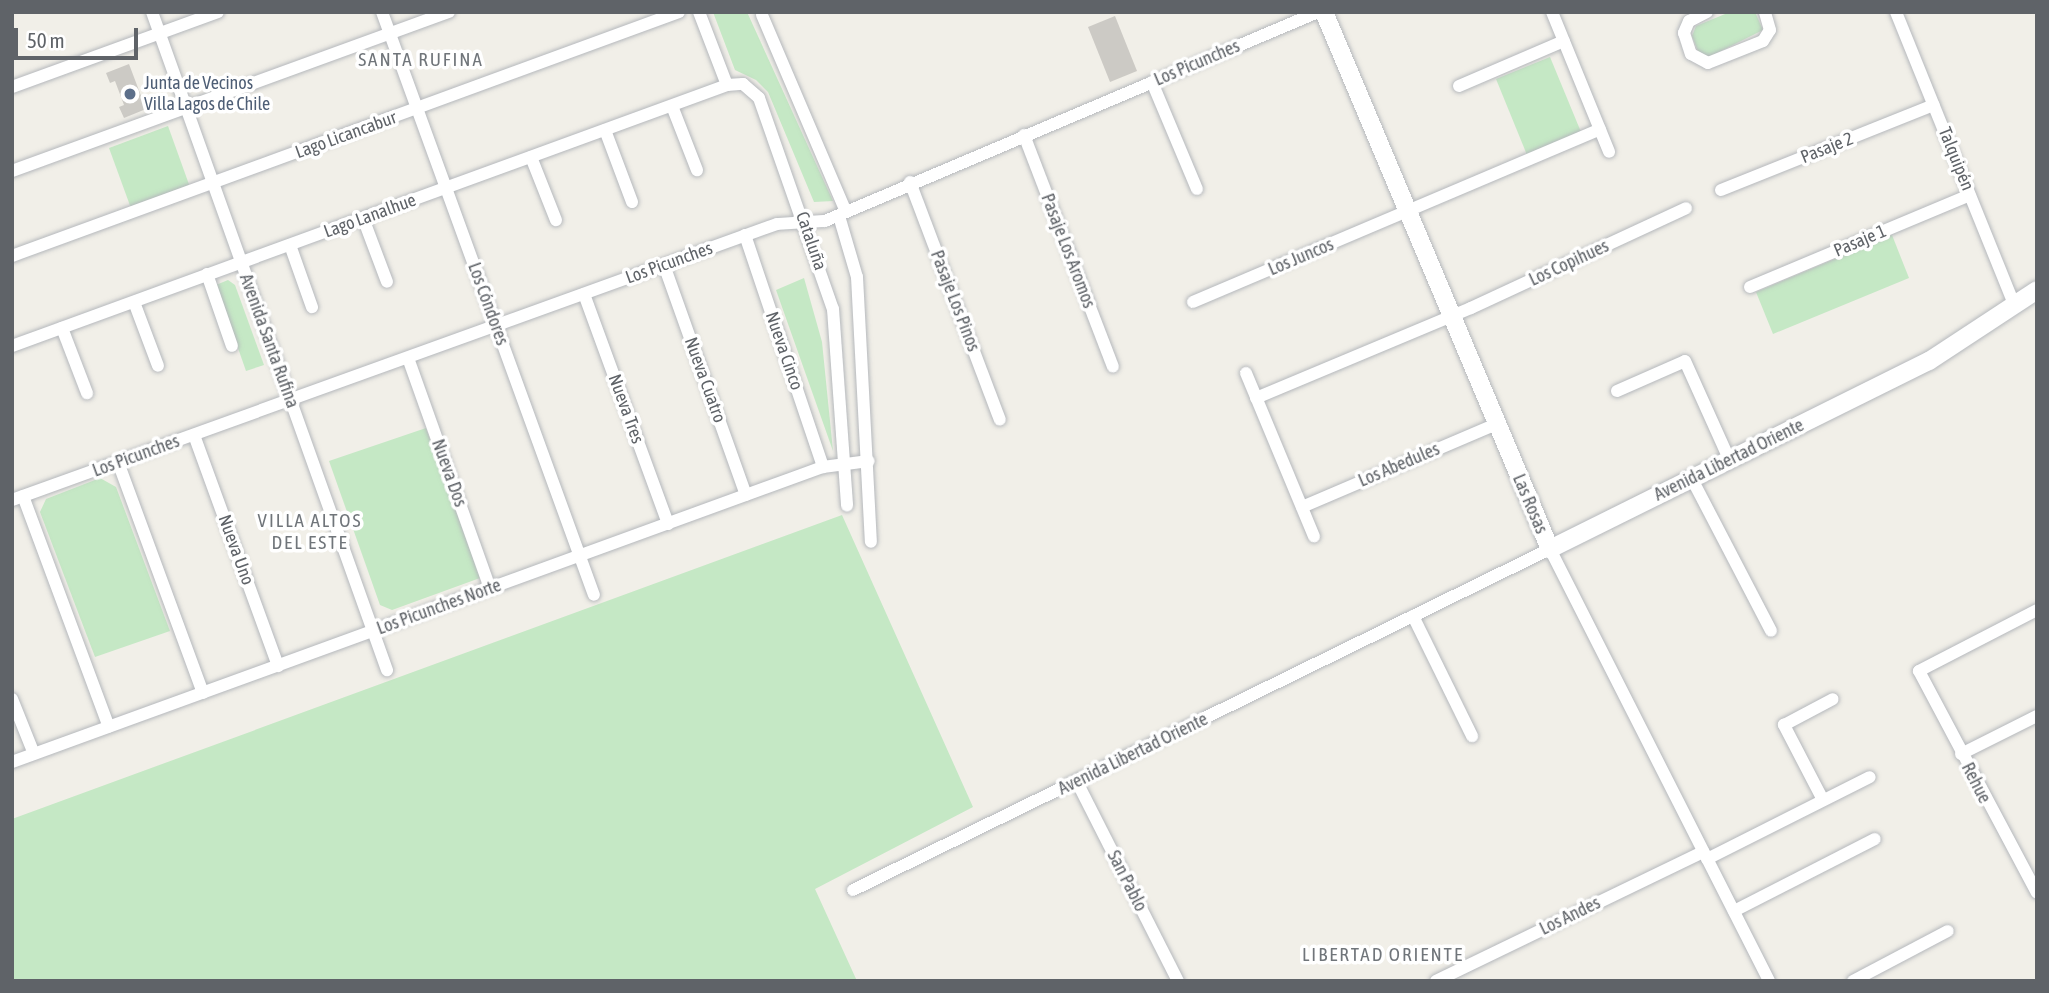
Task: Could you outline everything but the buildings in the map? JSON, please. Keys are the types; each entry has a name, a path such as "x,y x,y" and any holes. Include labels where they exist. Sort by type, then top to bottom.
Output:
{"main road":[{"name":"Las Rosas","path":"1324,12 1549,549"},
{"name":"Avenida Libertad Oriente","path":"1549,549 1929,360 2037,290"}],"street":[{"name":"Avenida Santa Rufina","path":"152,12 387,670"},
{"path":"12,87 218,12"},
{"name":"Los Cóndores","path":"382,12 594,595"},
{"path":"12,171 449,12"},
{"name":"Lago Licancabur","path":"12,256 679,12"},
{"path":"699,12 727,85"},
{"name":"Los Picunches","path":"18,498 745,235 777,224 804,222 842,213 910,182 1318,12"},
{"path":"1552,12 1609,152"},
{"path":"1707,12 1689,21 1684,33 1694,58 1707,63 1763,41 1770,30 1765,12"},
{"name":"Talquipén","path":"1896,12 2015,306"},
{"name":"Cataluña","path":"762,15 842,213 858,277 871,542"},
{"path":"1459,86 1564,41"},
{"path":"1152,82 1197,189"},
{"name":"Cataluña","path":"727,85 743,84 760,98 833,309 847,506"},
{"name":"Lago Lanalhue","path":"12,346 727,85"},
{"name":"Pasaje 2","path":"1721,190 1934,105"},
{"path":"672,106 696,170"},
{"name":"Los Juncos","path":"1193,302 1600,129"},
{"path":"605,130 632,202"},
{"name":"Pasaje Los Aromos","path":"1024,135 1113,367"},
{"path":"531,157 556,220"},
{"name":"Pasaje Los Pinos","path":"910,182 1000,420"},
{"name":"Pasaje 1","path":"1750,287 1970,195"},
{"name":"Los Copihues","path":"1256,398 1451,316 1686,208"},
{"path":"363,218 387,282"},
{"name":"Nueva Cinco","path":"745,235 823,467"},
{"path":"290,245 312,307"},
{"name":"Nueva Cuatro","path":"664,265 746,495"},
{"path":"207,274 232,346"},
{"name":"Nueva Tres","path":"584,294 668,524"},
{"path":"134,302 159,366"},
{"path":"61,328 87,393"},
{"name":"Nueva Dos","path":"408,358 490,588"},
{"path":"1617,391 1685,360 1730,461"},
{"path":"1246,373 1314,536"},
{"name":"Los Abedules","path":"1302,507 1497,424"},
{"name":"Nueva Uno","path":"194,435 278,666"},
{"name":"Los Picunches Norte","path":"12,762 823,467 869,461"},
{"path":"118,462 203,693"},
{"path":"1692,479 1771,631"},
{"path":"18,498 109,727"},
{"name":"Avenida Libertad Oriente","path":"853,890 1549,549"},
{"name":"Las Rosas","path":"1549,549 1769,981"},
{"name":"Rehue","path":"2037,610 1919,671 1961,754 2033,877 2037,893"},
{"path":"1413,616 1472,736"},
{"path":"12,699 34,754"},
{"path":"1823,800 1784,725 1833,699"},
{"path":"1961,754 2037,716"},
{"name":"Los Andes","path":"1436,981 1870,778"},
{"name":"San Pablo","path":"1077,782 1178,981"},
{"path":"1734,911 1875,838"},
{"path":"1853,981 1948,931"}],"green space":[{"path":"713,12 747,12 833,201 814,202 768,92 756,80 735,70"},
{"path":"1730,12 1755,12 1763,30 1709,57 1699,54 1692,36 1696,26"},
{"path":"1550,57 1581,132 1527,155 1496,79"},
{"path":"168,126 191,190 132,211 109,148"},
{"path":"1892,235 1909,278 1773,334 1756,292"},
{"path":"804,278 822,342 833,451 776,290"},
{"path":"228,280 235,285 264,365 246,371 216,285"},
{"path":"426,428 480,578 392,610 380,605 329,461"},
{"path":"100,478 116,487 170,631 95,657 40,512 46,499"},
{"path":"842,515 973,807 815,889 857,981 12,981 12,819"}],"place":[{"name":"Junta de Vecinos Villa Lagos de Chile","path":"130,94"}],"district":[{"name":"SANTA RUFINA","path":"421,60"},
{"name":"VILLA ALTOS DEL ESTE","path":"310,532"},
{"name":"LIBERTAD ORIENTE","path":"1383,955"}]}
